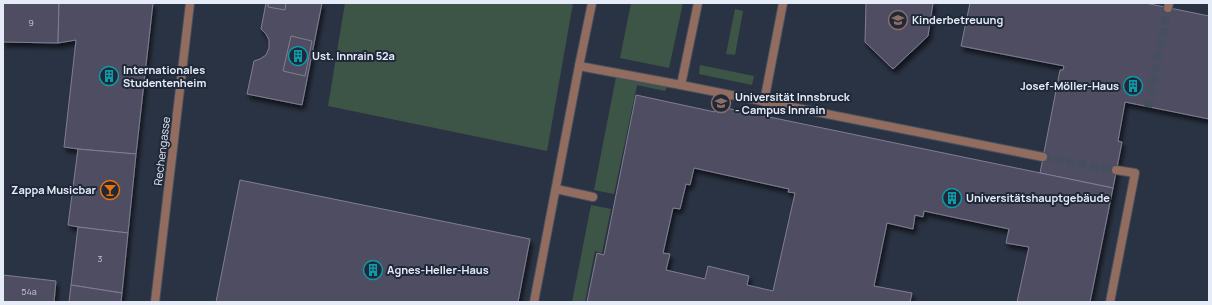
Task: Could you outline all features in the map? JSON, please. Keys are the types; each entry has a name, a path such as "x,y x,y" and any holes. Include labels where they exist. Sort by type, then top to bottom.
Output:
{"street":[{"name":"Rechengasse","path":"155,302 190,3"},
{"path":"534,302 592,3"},
{"path":"681,85 698,3"},
{"path":"764,102 783,3"},
{"path":"579,66 1043,157"},
{"path":"1110,302 1135,173 1116,170"},
{"path":"556,189 593,197"}],"green space":[{"path":"345,3 573,3 547,151 328,106"},
{"path":"631,3 683,3 669,68 620,58"},
{"path":"735,9 743,11 735,55 726,54"},
{"path":"700,65 754,76 752,85 699,74"},
{"path":"616,77 667,87 665,91 637,85 614,194 594,190"},
{"path":"591,205 611,209 602,253 595,251 585,302 572,302"}],"building":[{"path":"3,3 59,3 58,43 3,42"},
{"name":"Internationales Studentenheim","path":"59,3 153,3 136,154 64,147 76,40 58,43"},
{"path":"266,3 322,3 302,105 247,94 254,61 266,55 269,48 269,40 261,29"},
{"path":"268,3 286,3 285,10 268,7"},
{"name":"Kinderbetreuung","path":"866,3 933,3 928,36 893,69 865,42"},
{"name":"Josef-Möller-Haus","path":"970,3 1145,3 1209,16 1209,119 1125,102 1118,141 1122,142 1113,188 1040,173 1060,70 1063,70 1064,66 961,46"},
{"name":"Ust. Innrain 52a","path":"291,36 312,41 305,76 283,71"},
{"name":"Universitätshauptgebäude","path":"636,95 715,112 716,106 1113,188 1090,302 1017,302 1029,247 1006,243 1009,229 924,211 923,217 915,215 913,229 887,223 874,286 912,293 910,302 587,302 597,253 604,255","holes":["694,168 789,189 788,192 795,193 773,291 747,285 749,276 708,266 705,279 666,270 670,254 663,253 673,208 680,209 686,184 690,185"]},
{"path":"78,149 136,154 128,233 68,225"},
{"name":"Agnes-Heller-Haus","path":"240,180 530,239 518,302 216,302"},
{"path":"78,227 128,233 122,293 71,285"},
{"path":"3,275 56,281 54,302 3,302"},
{"path":"71,285 122,293 121,302 69,302"}],"tunnel":[{"path":"1148,107 1168,8"},
{"path":"1043,157 1116,170"}],"place":[{"name":"Kinderbetreuung","path":"898,20"},
{"name":"Ust. Innrain 52a","path":"298,56"},
{"name":"Internationales Studentenheim","path":"109,76"},
{"name":"Josef-Möller-Haus","path":"1133,86"},
{"name":"Universität Innsbruck - Campus Innrain","path":"721,103"},
{"name":"Zappa Musicbar","path":"110,190"},
{"name":"Universitätshauptgebäude","path":"952,198"},
{"name":"Agnes-Heller-Haus","path":"373,270"}]}
